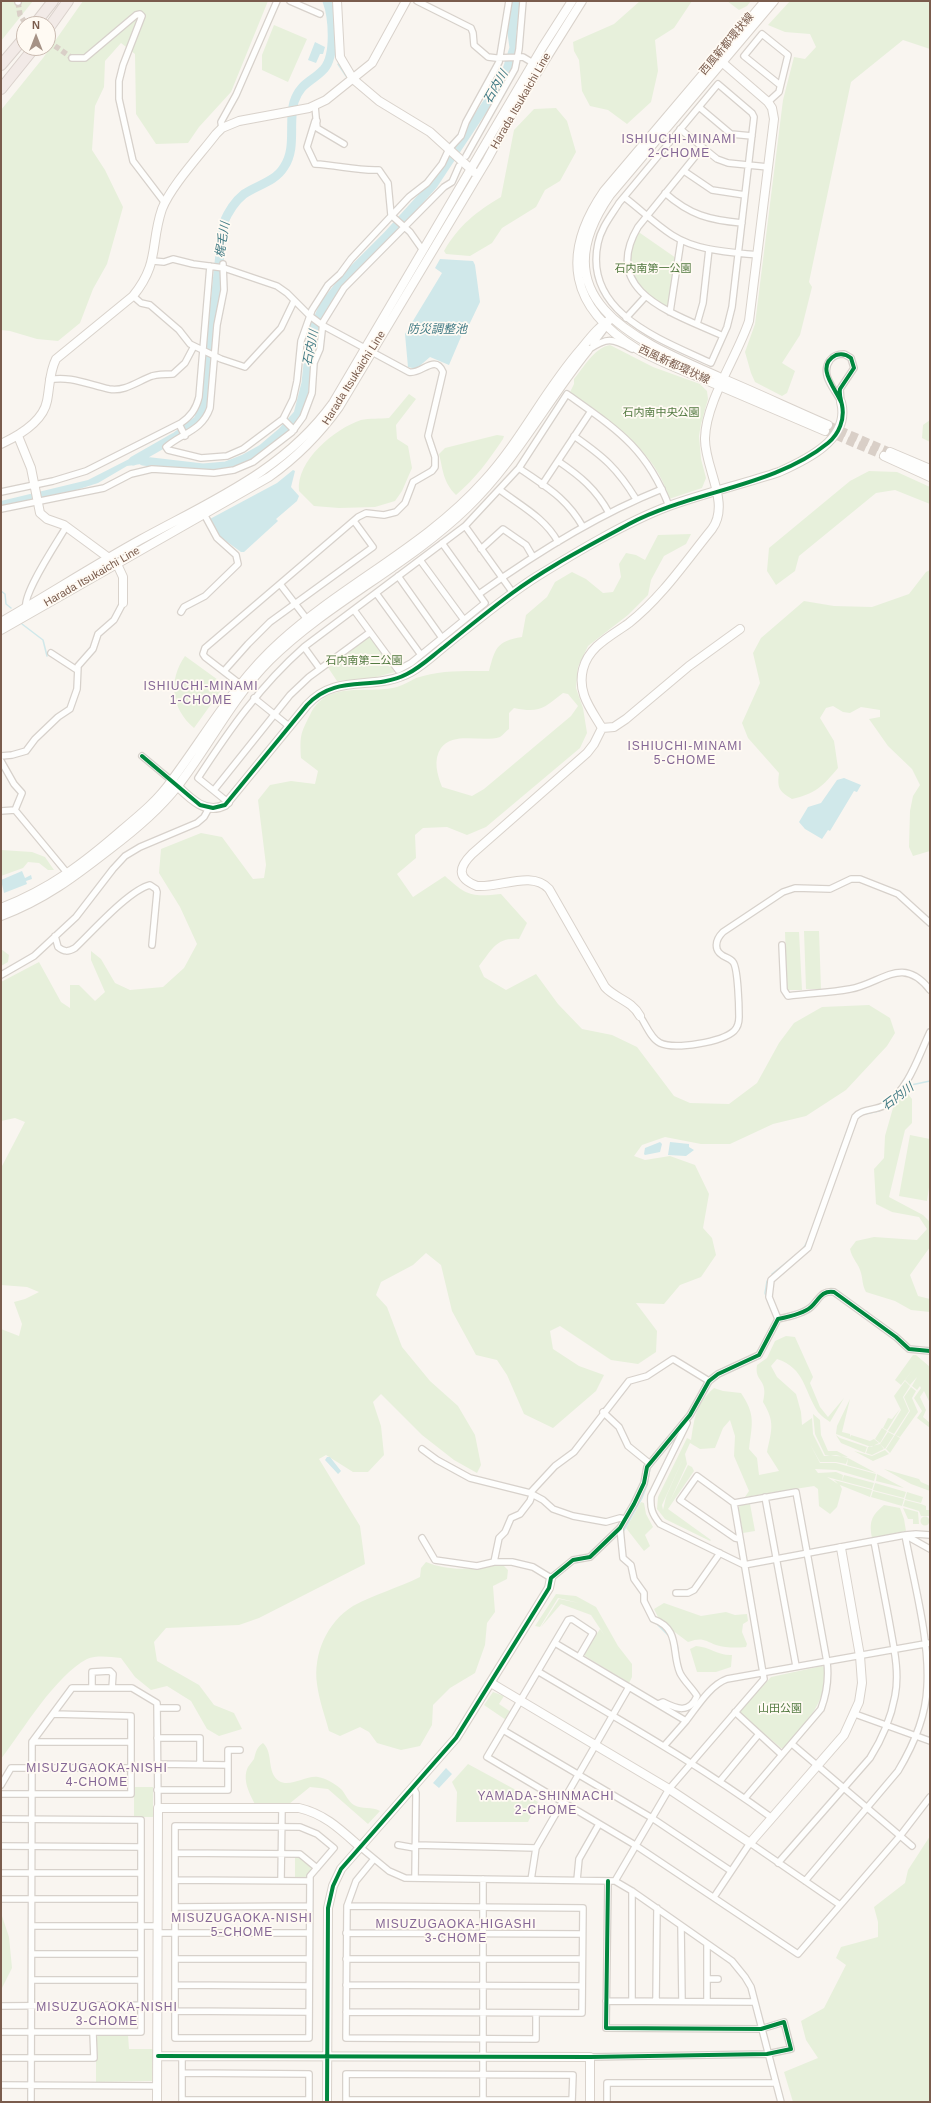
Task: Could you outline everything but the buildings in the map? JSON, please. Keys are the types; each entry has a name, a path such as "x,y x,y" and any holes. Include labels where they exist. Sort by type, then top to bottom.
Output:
{"highway":[{"path":"41,16 53,1"},
{"path":"56,18 68,1"},
{"path":"1,65 16,47"},
{"path":"1,89 28,56"}],"street":[{"path":"222,128 220,122 236,95 277,1"},
{"path":"290,1 320,14"},
{"path":"337,1 340,57 353,80 380,101 430,132 470,169 478,174"},
{"path":"1,444 18,436 38,418 47,402 51,369 56,359 133,296 143,285 153,261 158,226 165,203 222,128 239,121 315,106 353,80 376,58 406,1"},
{"path":"418,1 470,28 473,33 474,45 488,56 496,58 523,56 533,63"},
{"path":"223,266 224,292 220,303 214,355 212,396 208,414 201,424 167,446 166,449 201,458 218,458 243,449 283,419 293,399 297,380 301,341 310,316 328,285 340,274 351,259 393,217 409,197 430,180 461,136 466,122 501,57 509,1"},
{"path":"1,509 104,488 131,474 154,469 214,473 234,470 261,457 294,429 303,418 312,393 314,363 320,349 322,324 331,307 344,288 404,226 444,187 452,182 462,161 511,78 517,57 523,1"},
{"name":"Harada Itsukaichi Line","path":"1,622 112,561 204,514 268,477 306,447 325,427 339,407 422,249 533,63 572,1"},
{"name":"Harada Itsukaichi Line","path":"1,630 112,561 253,477 290,451 319,422 368,350 478,174 517,105 582,1"},
{"name":"西風新都環状線","path":"765,1 610,195 595,220 585,256 588,279 597,300 611,318 629,333 657,350 723,383 826,428"},
{"name":"西風新都環状線","path":"723,383 652,357 625,341 605,325 584,296 577,269 579,244 586,221 604,191 719,60 774,1"},
{"path":"72,58 85,58 136,15 140,14 142,16 123,64 119,81 119,99 132,161 165,203"},
{"path":"768,102 779,92 788,55 762,34 744,56 780,85"},
{"path":"602,728 586,704 582,691 581,677 584,664 596,647 651,603 712,529 718,516 716,491 707,458 705,436 709,415 749,321 774,119 772,108 768,102 719,60"},
{"path":"718,84 752,112 754,117 730,319 711,363 658,338 626,318 608,299 602,286 596,259 598,242 605,224 624,197 699,106 718,84"},
{"path":"315,106 317,121 316,128 344,144"},
{"path":"699,106 731,134 752,136"},
{"path":"317,121 315,121 307,147 312,161 315,164 334,164 361,171 379,170 388,183 391,215 404,226 422,249"},
{"path":"680,129 716,159 728,163 768,167"},
{"path":"702,148 647,215 630,241 627,256 629,274 646,296 670,312 723,336"},
{"path":"684,171 712,190 745,195"},
{"path":"665,193 691,212 717,220 742,223"},
{"path":"624,197 681,240 709,249 758,255"},
{"path":"670,312 681,240"},
{"path":"697,324 703,303 709,249"},
{"path":"153,261 164,262 173,259 211,267 223,266 277,286 310,316 368,350 412,373 417,372 430,364 438,365 441,368 443,377 428,436 435,462 432,471 413,482 405,503 400,510 388,514 366,513 354,521 205,648 205,656 240,684"},
{"path":"1,492 34,486 86,471 179,424 190,416 198,402 211,267"},
{"path":"133,296 142,303 150,305 194,346 245,367 281,328 294,301"},
{"path":"626,318 646,296"},
{"path":"2,910 44,897 66,884 151,816 250,681 309,622 428,533 462,504 499,463 569,362 611,318"},
{"path":"2,910 40,891 68,874 175,784 240,684 279,642 438,533 466,509 504,467 555,392 588,350 605,325"},
{"path":"588,350 603,340 613,340 636,352 652,357"},
{"path":"49,380 57,378 98,385 109,389 139,384 157,375 173,374 185,363 194,346"},
{"path":"142,756 200,805 209,808 217,808 228,803 312,700 330,688 344,684 380,683 402,677 411,672 513,593 560,563 629,524 669,506 783,470 828,443 836,434 841,423 841,402 840,389 854,368 851,358 844,354 836,355 830,360 826,372 829,381 841,402"},
{"path":"228,803 198,778 229,730 278,669 304,647 465,526 519,468 567,394 632,444 650,467 669,506"},
{"path":"542,485 591,411"},
{"path":"283,419 294,429"},
{"path":"179,424 185,435"},
{"path":"1,756 26,751 35,739 58,716 70,709 77,689 77,670 93,649 98,634 114,620 123,603 123,577 112,561 66,527 42,516 25,449 18,436"},
{"path":"574,436 608,461 618,471 636,499"},
{"path":"930,469 887,454 930,477"},
{"path":"558,461 582,478 594,489 608,513"},
{"path":"519,468 564,500 573,510 583,527"},
{"path":"478,594 533,556 583,527 636,499 662,489"},
{"path":"500,490 544,522 558,542"},
{"path":"181,612 184,607 205,596 238,564 236,555 216,537 204,514"},
{"path":"224,671 248,644 295,603 372,547 354,521"},
{"path":"465,526 513,593"},
{"path":"26,608 25,603 37,573 66,527"},
{"path":"481,549 503,529 526,545 533,556"},
{"path":"354,610 369,633 398,670 421,655 485,603 442,543"},
{"path":"420,560 464,620"},
{"path":"398,576 442,638"},
{"path":"280,584 309,622"},
{"path":"376,593 421,655"},
{"path":"602,728 614,727 626,719 689,666 740,629"},
{"path":"214,790 290,695 320,669 369,633"},
{"path":"304,647 320,669"},
{"path":"51,653 77,670"},
{"path":"254,698 290,727"},
{"path":"602,728 594,744 587,753 472,854 466,861 462,873 463,877 470,883 477,886 532,880 543,883 549,889 605,987 613,994 630,1003 653,1037 659,1043 700,1044 733,1032 739,1023 736,968 732,960 719,953 717,948 718,939 723,932 783,892 795,888 830,889 851,879 860,880 898,894 930,923"},
{"path":"1,761 14,784 22,793 15,810"},
{"path":"1,975 34,956 82,911 113,868 125,856 140,847 197,823 204,817 209,808"},
{"path":"15,810 68,874"},
{"path":"1,811 15,810"},
{"path":"55,936 58,947 68,951 75,948 120,905 150,885 156,889 157,892 152,945"},
{"path":"782,945 784,990 788,996 851,989 880,977 897,972 912,974 930,990"},
{"path":"778,1319 768,1297 771,1280 808,1248 855,1117 861,1112 881,1107 894,1098 905,1084 930,1032"},
{"path":"930,1351 909,1349 896,1337 834,1292 828,1291 822,1294 807,1310 778,1319 759,1356 718,1374 709,1381 690,1415 651,1496 650,1506 653,1515 660,1524 744,1565 916,1534 930,1535"},
{"path":"494,1562 498,1538 505,1532 511,1518 520,1514 530,1501 531,1494 555,1466 574,1452 603,1412 629,1381 647,1376 673,1359 709,1381"},
{"path":"603,1412 619,1427 628,1446 649,1463"},
{"path":"327,2102 329,1900 339,1873 456,1738 549,1588 551,1578 573,1560 590,1557 620,1528 644,1483 649,1463 690,1415"},
{"path":"422,1449 437,1460 470,1478 531,1494 543,1500 553,1509 581,1519 606,1522 620,1518 625,1519"},
{"path":"615,1881 669,1788 764,1678 734,1503 697,1476 680,1500 740,1540"},
{"path":"734,1503 796,1492 827,1662 828,1676 826,1693 821,1709 745,1798"},
{"path":"765,1497 796,1666"},
{"path":"620,1528 623,1558 631,1565 634,1579 644,1593 644,1601 653,1619 659,1622 673,1636 676,1648 675,1660 681,1675 696,1696 686,1709 683,1710 663,1702 658,1704"},
{"path":"906,1536 930,1549"},
{"path":"805,1881 898,1771 908,1755 925,1708 927,1688 927,1644 906,1536"},
{"path":"422,1538 435,1560 477,1566 494,1562 512,1562 533,1567 551,1578"},
{"path":"778,1863 870,1758 882,1738 887,1725 895,1696 894,1649 874,1541"},
{"path":"714,1897 750,1843 844,1734 855,1714 861,1692 860,1656 841,1548"},
{"path":"676,1593 688,1593 694,1590 720,1553"},
{"path":"579,1657 593,1633 572,1619 568,1620 539,1672 520,1700 487,1757 635,1845 798,1954 900,1836 930,1797"},
{"path":"555,1643 686,1721"},
{"path":"664,1746 720,1682 796,1666 927,1644"},
{"path":"92,1688 92,1672 110,1671 113,1674 112,1688"},
{"path":"539,1672 720,1781 772,1818"},
{"path":"491,1683 669,1788 840,1905"},
{"path":"531,1880 532,1865 536,1848 594,1744 629,1687"},
{"path":"31,2102 32,1742 72,1688 132,1688 157,1703 157,2102"},
{"path":"157,1708 177,1708"},
{"path":"735,1712 781,1754"},
{"path":"1,1794 131,1794 131,1716 52,1714"},
{"path":"855,1714 930,1741"},
{"path":"503,1730 652,1818 731,1871"},
{"path":"720,1781 759,1734"},
{"path":"157,1738 200,1738 200,1764"},
{"path":"32,1742 131,1742"},
{"path":"792,1744 912,1846"},
{"path":"157,1790 228,1790 228,1750 240,1750"},
{"path":"157,1764 228,1764"},
{"path":"1,1785 11,1768 131,1768"},
{"path":"413,1787 416,1793 415,1878"},
{"path":"158,1808 299,1808 322,1815 374,1859 397,1876 415,1878 615,1881 657,1908 732,1961 740,1970 751,1987 781,2102"},
{"path":"281,1880 282,1808"},
{"path":"1,1819 141,1820 141,2032 1,2032"},
{"path":"577,1880 579,1859 599,1824"},
{"path":"175,1826 282,1826 308,1829 317,1834 334,1848 310,1876 309,2038 175,2038 175,1826"},
{"path":"1,1846 140,1847"},
{"path":"398,1846 536,1848"},
{"path":"175,1854 300,1854 317,1868"},
{"path":"374,1859 356,1880 347,1906 346,2038 536,2038 536,2013"},
{"path":"1,1873 140,1873"},
{"path":"483,1879 484,2101"},
{"path":"175,1880 310,1880"},
{"path":"158,2056 590,2056 768,2054 791,2049 784,2022 761,2029 606,2028 608,1881"},
{"path":"632,1891 632,2001"},
{"path":"1,1899 141,1899"},
{"path":"175,1907 309,1906"},
{"path":"346,2012 582,2013 583,1908 347,1906"},
{"path":"656,2001 657,1908"},
{"path":"32,1926 141,1926 175,1933 309,1933"},
{"path":"681,1926 682,2001"},
{"path":"346,1933 582,1934"},
{"path":"707,1944 707,2001"},
{"path":"32,1954 140,1954"},
{"path":"175,1959 309,1959"},
{"path":"346,1959 582,1959"},
{"path":"707,1979 718,1979"},
{"path":"32,1980 140,1980"},
{"path":"175,1985 309,1986"},
{"path":"346,1985 582,1986"},
{"path":"606,2001 754,2002"},
{"path":"1,2006 140,2005"},
{"path":"175,2012 309,2012"},
{"path":"1,2058 94,2058 94,2032"},
{"path":"182,2056 182,2073 182,2101 309,2101 309,2074 182,2073"},
{"path":"590,2056 590,2102"},
{"path":"346,2074 483,2074 573,2074 572,2101 346,2101 346,2074"},
{"path":"607,2102 607,2083 776,2083"},
{"path":"1,2085 158,2086"}],"green space":[{"path":"1,1 33,1 21,16 16,16 16,22 1,41"},
{"path":"83,1 268,1 231,92 199,127 188,143 156,144 136,114 135,54 121,43 105,61 104,87 95,106 92,150 105,170 123,207 107,264 93,289 80,323 58,341 37,339 10,331 1,330 1,110 44,56 56,56 56,39"},
{"path":"640,1 692,1 674,28 655,40 658,71 651,102 627,124 608,110 590,106 582,91 579,60 574,51 573,42 614,24"},
{"path":"727,1 751,1 747,6 739,10"},
{"path":"790,1 930,1 930,49 903,40 851,82 809,282 812,287 800,335 782,363 795,371 787,393 782,396 755,382 745,352 755,324 783,100 794,57 805,59 816,47 810,34 785,32 768,25"},
{"path":"274,25 307,39 288,82 262,70 262,55"},
{"path":"556,108 567,121 576,152 560,181 545,190 536,207 502,228 492,243 470,256 446,254 444,251 462,226 484,208 501,197 514,130 534,109"},
{"name":"石内南第一公園","path":"637,233 640,233 676,258 670,306 666,307 646,293 631,273 628,257 630,248"},
{"name":"石内南中央公園","path":"610,345 653,367 700,384 707,391 708,399 699,436 701,459 706,478 702,488 669,499 663,481 654,465 642,451 615,426 569,394 574,384 574,379 594,354"},
{"path":"409,394 416,399 396,425 397,439 408,446 412,468 402,491 395,501 375,507 339,508 314,506 299,491 300,480 310,458 329,439 350,424 364,419 389,418"},
{"path":"930,420 930,442 922,438 923,425"},
{"path":"497,435 504,436 498,447 476,476 456,495 446,481 439,454 445,448"},
{"path":"869,471 897,472 930,487 930,504 895,490 876,493 799,556 795,571 776,585 767,571 769,548 850,481"},
{"path":"691,534 686,544 664,556 651,580 648,595 628,615 588,646 578,667 576,688 583,708 587,733 580,748 486,827 467,835 447,827 423,828 415,835 416,858 397,874 413,897 445,876 459,888 470,894 501,894 527,923 519,939 505,940 500,942 491,950 479,966 484,977 506,990 536,974 558,1004 582,1029 612,1035 637,1047 674,1096 690,1103 729,1104 757,1083 779,1043 794,1023 822,1007 869,1005 890,1018 895,1033 887,1046 846,1090 806,1116 773,1124 730,1144 701,1144 665,1137 642,1145 634,1156 645,1160 670,1156 695,1165 709,1194 703,1228 712,1238 716,1255 701,1277 680,1285 664,1304 636,1303 657,1331 656,1352 638,1364 611,1360 560,1326 550,1331 553,1349 579,1366 604,1375 596,1391 553,1428 524,1414 507,1375 497,1360 476,1355 452,1311 441,1265 426,1253 413,1265 381,1282 376,1295 387,1307 402,1347 430,1381 458,1406 475,1435 481,1465 477,1473 454,1460 422,1435 381,1394 373,1402 381,1426 384,1455 368,1472 353,1472 326,1455 319,1459 360,1526 365,1564 259,1618 239,1625 166,1628 154,1642 157,1661 199,1685 214,1705 234,1713 242,1729 219,1736 207,1729 191,1701 167,1686 151,1690 135,1677 121,1658 95,1657 87,1659 63,1678 40,1704 1,1759 1,1329 19,1336 22,1324 14,1302 25,1299 39,1292 27,1287 1,1285 1,1168 25,1122 15,1118 1,1121 1,982 39,962 61,1002 70,1008 70,985 79,985 95,1001 105,992 91,960 91,951 101,959 115,983 130,990 163,987 184,968 197,944 180,907 159,873 161,849 201,833 222,837 253,879 264,878 266,865 258,800 270,785 291,781 315,784 318,771 301,758 301,735 317,704 326,697 337,692 397,687 425,675 452,672 489,671 498,647 507,641 522,637 526,615 547,597 555,582 572,572 586,579 603,593 613,592 621,577 619,564 626,553 636,555 645,560 658,535","holes":["563,693 568,694 578,706 571,716 484,789 472,796 442,787 437,772 436,762 441,748 447,743 453,740 469,738 485,739 500,737 509,729 509,713 514,708 535,710 550,703"]},
{"path":"930,570 930,851 913,856 909,847 910,811 913,796 920,785 912,769 888,746 869,719 880,717 880,710 861,707 850,713 843,712 833,706 826,708 820,718 834,741 838,768 828,780 813,792 792,799 784,794 780,789 778,782 779,773 748,738 742,723 760,683 753,653 761,638 804,601 834,606 872,607 909,594 926,572"},
{"name":"石内南第二公園","path":"368,637 371,638 395,672 369,679 337,681 327,666"},
{"path":"185,656 225,685 194,728 180,712 174,694 176,675"},
{"path":"1,850 32,852 45,857 54,870 48,870 39,863 28,862 23,868 1,876"},
{"path":"804,931 819,931 821,989 806,989"},
{"path":"785,932 799,932 802,990 787,990"},
{"path":"1,949 9,955 8,962 1,966"},
{"path":"908,1094 912,1099 912,1123 905,1130 889,1197 923,1215 930,1222 930,1247 910,1275 918,1296 930,1299 930,1312 911,1310 895,1301 866,1292 860,1270 852,1256 850,1249 856,1241 874,1237 917,1240 927,1229 919,1217 892,1212 876,1204 874,1169 884,1158 885,1136 893,1108 900,1097"},
{"path":"910,1135 930,1139 930,1180 927,1201 899,1196"},
{"path":"786,1336 795,1337 813,1377 810,1383 820,1407 828,1417 844,1398 830,1422 818,1412 803,1381 793,1368 777,1359 771,1366 777,1377 796,1394 801,1412 802,1425 812,1418 813,1434 824,1456 836,1455 848,1458 846,1464 836,1462 820,1462 810,1444 820,1463 836,1463 876,1474 874,1481 836,1470 815,1469 818,1473 836,1472 843,1475 842,1481 827,1477 838,1484 834,1480 872,1490 870,1497 840,1485 842,1489 837,1507 830,1514 819,1506 818,1489 814,1486 745,1497 749,1491 734,1456 735,1436 730,1420 723,1428 715,1448 700,1449 690,1443 685,1454 687,1464 670,1501 688,1465 692,1467 694,1471 668,1509 711,1540 710,1541 665,1519 657,1509 658,1497 687,1438 691,1440 695,1417 699,1406 714,1388 723,1391 741,1393 746,1401 752,1420 749,1449 757,1458 759,1475 779,1471 767,1452 771,1431 771,1421 763,1402 764,1389 758,1375 757,1365 767,1358 775,1341","holes":["684,1457 666,1497 663,1510 662,1505"]},
{"path":"913,1355 916,1355 930,1367 930,1403 924,1391 920,1397 926,1410 923,1417 930,1423 930,1428 917,1418 922,1411 914,1398 921,1388 920,1386 917,1390 912,1386 917,1377 910,1385 905,1380 914,1368 901,1385 895,1380"},
{"path":"905,1381 910,1386 903,1397 909,1411 894,1434 888,1431 901,1410 894,1396"},
{"path":"911,1387 916,1391 912,1398 918,1412 900,1437 895,1435 910,1411 904,1397"},
{"path":"850,1399 842,1432 850,1434 850,1437 851,1435 870,1441 874,1439 879,1443 871,1447 836,1434 837,1426"},
{"path":"900,1409 887,1430 883,1428 888,1418 892,1419"},
{"path":"813,1414 820,1420 821,1435 828,1451 837,1451 848,1457 825,1455 815,1434"},
{"path":"882,1428 887,1431 880,1443 875,1439"},
{"path":"888,1432 894,1435 885,1449 880,1444"},
{"path":"836,1435 840,1438 867,1447 865,1453 841,1443"},
{"path":"895,1435 900,1438 890,1453 886,1449"},
{"path":"880,1444 884,1449 872,1455 866,1453 868,1447"},
{"path":"885,1450 889,1454 873,1461 854,1451 872,1456"},
{"path":"848,1458 876,1473 847,1465"},
{"path":"884,1469 919,1479 921,1482 930,1486 930,1491 911,1484"},
{"path":"877,1474 904,1488 876,1481"},
{"path":"844,1475 874,1483 872,1489 842,1481"},
{"path":"875,1483 906,1492 904,1498 873,1490"},
{"path":"873,1491 904,1499 902,1506 871,1497"},
{"path":"907,1492 923,1497 921,1503 905,1499"},
{"path":"905,1500 921,1504 919,1511 903,1506"},
{"path":"641,1502 644,1503 646,1514 653,1527 645,1535 650,1546 644,1551 626,1528"},
{"path":"750,1504 755,1531 743,1533 738,1509 740,1505"},
{"path":"921,1504 926,1506 926,1510 930,1510 930,1516 921,1516 919,1511"},
{"path":"884,1505 900,1508 906,1531 872,1538 872,1520 876,1513"},
{"path":"903,1508 918,1512 919,1524 913,1524 913,1519 908,1519"},
{"path":"925,1516 930,1521 925,1526 920,1521"},
{"path":"426,1562 437,1566 455,1569 503,1565 508,1570 507,1579 493,1586 495,1612 487,1623 485,1645 475,1673 450,1688 433,1705 432,1725 420,1746 401,1750 377,1743 369,1732 360,1727 340,1736 329,1731 319,1696 316,1673 320,1650 329,1630 344,1613 353,1606 420,1577 421,1568"},
{"path":"556,1594 576,1596 596,1607 618,1646 632,1664 632,1677 629,1683 585,1656 584,1653 600,1629 605,1636 591,1615 561,1604 541,1627 559,1599 579,1603 558,1598 540,1627 535,1626"},
{"path":"664,1603 701,1616 726,1612 735,1615 747,1614 748,1621 743,1624 742,1632 747,1644 746,1647 724,1647 700,1639 688,1642 660,1621 654,1609"},
{"path":"696,1646 727,1655 732,1655 731,1667 716,1672 697,1672 690,1649"},
{"name":"山田公園","path":"822,1666 825,1668 825,1681 819,1702 814,1712 784,1748 781,1748 741,1714 741,1710 771,1677"},
{"path":"493,1692 504,1696 499,1704 511,1712 506,1720 484,1705"},
{"path":"263,1743 268,1752 273,1773 279,1781 288,1783 318,1777 331,1782 340,1788 354,1805 380,1811 368,1824 328,1789 310,1787 289,1804 255,1804 247,1786 246,1772 254,1759 256,1751"},
{"path":"468,1764 538,1802 528,1822 456,1822 457,1792 452,1782"},
{"path":"134,1787 153,1787 153,1817 134,1817"},
{"path":"930,1836 930,2102 793,2102 784,2072 818,2058 806,2040 801,2021 824,2008 846,1965 836,1958 841,1947 878,1937 878,1922 874,1907 905,1883 908,1870"},
{"path":"295,1856 299,1856 311,1867 311,1871 305,1878 295,1878"},
{"path":"1,1913 9,1937 12,1968 1,1990"},
{"path":"99,2034 128,2035 129,2049 153,2049 152,2081 96,2082 96,2038"}],"water":[{"path":"315,42 325,47 323,54 320,54 316,63 308,60"},
{"name":"防災調整池","path":"440,259 473,261 475,265 480,302 469,325 466,325 449,365 430,357 416,369 408,367 405,334 442,273 435,268"},
{"path":"139,454 159,464 127,466 98,483 73,491 1,507 1,501 88,480"},
{"path":"293,470 295,471 291,487 299,496 297,501 276,519 278,521 244,552 241,552 215,533 208,520 277,483"},
{"path":"844,778 861,785 857,792 854,791 830,831 828,830 822,839 805,829 799,822 808,807 821,803 837,780"},
{"path":"22,871 25,878 31,875 32,879 26,881 27,884 4,893 1,880"},
{"path":"660,1142 662,1144 660,1152 644,1154 645,1148"},
{"path":"670,1142 689,1144 689,1147 694,1150 686,1156 668,1155"},
{"path":"327,1457 330,1457 341,1471 338,1474 325,1460"},
{"path":"446,1768 452,1774 439,1788 433,1783"}],"waterway":[{"name":"梶毛川","path":"133,461 175,437 198,420 205,401 223,224 227,215 240,197 271,180 280,172 288,160 291,144 292,110 294,102 303,87 324,69 328,63 330,55 332,46 332,26 327,1"},
{"name":"石内川","path":"143,461 203,468 226,466 244,459 262,449 282,432 298,414 306,383 311,335 324,305 346,277 387,236 433,185 505,76 514,48 512,33 516,1"},
{"path":"338,64 346,76"},
{"path":"1,591 5,594 6,604 11,608"},
{"path":"22,624 43,640 47,656"},
{"name":"石内川","path":"865,1114 879,1111 891,1105 911,1085 930,1081"},
{"name":"石内川","path":"840,1150 848,1128"},
{"name":"石内川","path":"803,1249 808,1240"},
{"name":"石内川","path":"772,1274 797,1254"},
{"name":"石内川","path":"767,1281 765,1293 771,1310"},
{"path":"623,1532 642,1498 647,1485 650,1468 677,1436"},
{"path":"658,1625 669,1636"},
{"path":"677,1645 678,1649"}],"tunnel":[{"path":"18,2 21,16"},
{"path":"56,47 72,58"},
{"path":"828,425 890,452"},
{"path":"825,431 884,456"}],"cycle path":[{"path":"142,756 200,805 213,808 225,805 307,705 318,695 330,689 355,684 381,682 407,674 422,665 485,613 525,584 629,524 653,513 783,470 806,458 828,443 838,431 842,421 843,410 840,389 854,368 851,358 842,354 836,355 827,365 828,378 841,402"},
{"path":"327,2102 328,1908 333,1886 341,1869 456,1738 549,1588 551,1578 573,1560 590,1557 620,1528 644,1483 647,1467 690,1415 709,1381 718,1374 759,1355 778,1319 804,1312 823,1294 830,1292 834,1292 896,1337 909,1349 930,1351"},
{"path":"158,2056 590,2057 767,2054 791,2049 784,2022 761,2029 606,2028 608,1881"}],"district":[{"name":"ISHIUCHI-MINAMI 2-CHOME","path":"679,147"},
{"name":"ISHIUCHI-MINAMI 1-CHOME","path":"201,694"},
{"name":"ISHIUCHI-MINAMI 5-CHOME","path":"685,754"},
{"name":"MISUZUGAOKA-NISHI 4-CHOME","path":"97,1776"},
{"name":"YAMADA-SHINMACHI 2-CHOME","path":"546,1804"},
{"name":"MISUZUGAOKA-NISHI 5-CHOME","path":"242,1926"},
{"name":"MISUZUGAOKA-HIGASHI 3-CHOME","path":"456,1932"},
{"name":"MISUZUGAOKA-NISHI 3-CHOME","path":"107,2015"}]}
